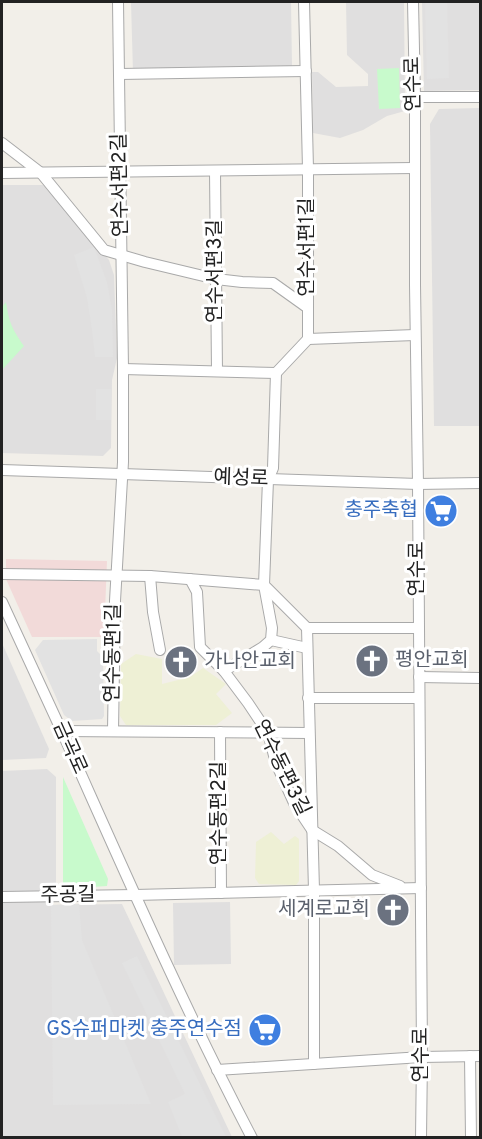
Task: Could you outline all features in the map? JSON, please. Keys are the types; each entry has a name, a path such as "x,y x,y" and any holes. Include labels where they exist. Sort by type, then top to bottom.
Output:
{"street":[{"name":"연수서편2길","path":"118,2 123,474"},
{"name":"연수서편1길","path":"304,2 308,169 308,339"},
{"name":"연수로","path":"412,2 415,97 422,1137"},
{"path":"120,74 306,71"},
{"path":"415,97 480,97"},
{"path":"2,143 41,173 104,250 122,257 216,279 273,283 308,308"},
{"path":"2,173 414,168"},
{"name":"연수서편3길","path":"215,171 217,371"},
{"path":"224,671 271,640 272,628 264,585 268,480 273,468 276,373 308,339 416,335"},
{"path":"123,369 276,373"},
{"name":"예성로","path":"2,470 268,480 418,484 480,483"},
{"name":"연수동편1길","path":"113,731 116,575 123,474"},
{"name":"연수동편1길","path":"2,574 150,576 264,585"},
{"path":"150,576 153,612 160,650"},
{"name":"연수동편3길","path":"190,579 197,592 200,647 224,671 268,733 276,763 294,803 312,830 338,846 372,875 407,888"},
{"path":"264,585 307,628 314,890 314,1064"},
{"name":"금곡로","path":"2,602 135,895 217,1070 252,1137"},
{"path":"307,628 418,628"},
{"path":"271,640 307,648"},
{"path":"419,677 480,678"},
{"path":"308,698 419,698"},
{"name":"연수동편2길","path":"62,731 309,733"},
{"name":"연수동편2길","path":"220,732 221,893"},
{"path":"135,895 421,888"},
{"name":"주공길","path":"2,897 135,895"},
{"path":"217,1070 422,1057 475,1056 471,1137"}],"shaded area":[{"path":"131,2 291,2 292,68 133,72"},
{"path":"346,2 404,2 405,111 387,116 363,130 340,138 313,133 312,72 318,72 336,87 368,86 368,74 347,55"},
{"path":"422,2 480,2 480,90 424,91"},
{"path":"425,2 447,2 449,78 427,79"},
{"path":"480,108 480,426 434,426 430,124 439,109"},
{"path":"2,185 43,185 109,260 114,275 117,358 112,380 111,448 103,456 2,453"},
{"path":"94,247 107,282 112,310 113,357 95,357 87,298 74,255"},
{"path":"96,389 111,389 111,420 96,420"},
{"path":"6,559 107,561 104,637 32,637 6,579"},
{"path":"97,639 97,651 103,657 104,716 102,719 72,721 64,715 35,650 43,640"},
{"path":"2,643 49,749 46,758 2,760"},
{"path":"47,769 56,777 56,891 50,896 51,905 122,904 232,1137 2,1137 2,771"},
{"path":"230,902 231,964 174,965 173,903"},
{"path":"79,904 82,940 151,1104 53,1105 51,905"},
{"path":"137,956 226,1137 182,1137 168,1102 185,1094 122,963"}],"green space":[{"path":"399,68 400,108 379,109 377,69"},
{"path":"6,302 12,325 24,346 2,370 2,307"},
{"path":"136,654 162,659 162,684 190,677 203,668 226,684 216,694 232,713 216,725 126,725 120,716 121,664"},
{"path":"63,777 108,879 107,886 63,889"},
{"path":"271,832 284,844 295,836 299,839 299,881 296,885 259,884 255,878 256,842"}],"place":[{"name":"충주축협","path":"441,511"},
{"name":"평안교회","path":"372,661"},
{"name":"가나안교회","path":"181,662"},
{"name":"세계로교회","path":"393,910"},
{"name":"GS슈퍼마켓 충주연수점","path":"265,1030"}]}
